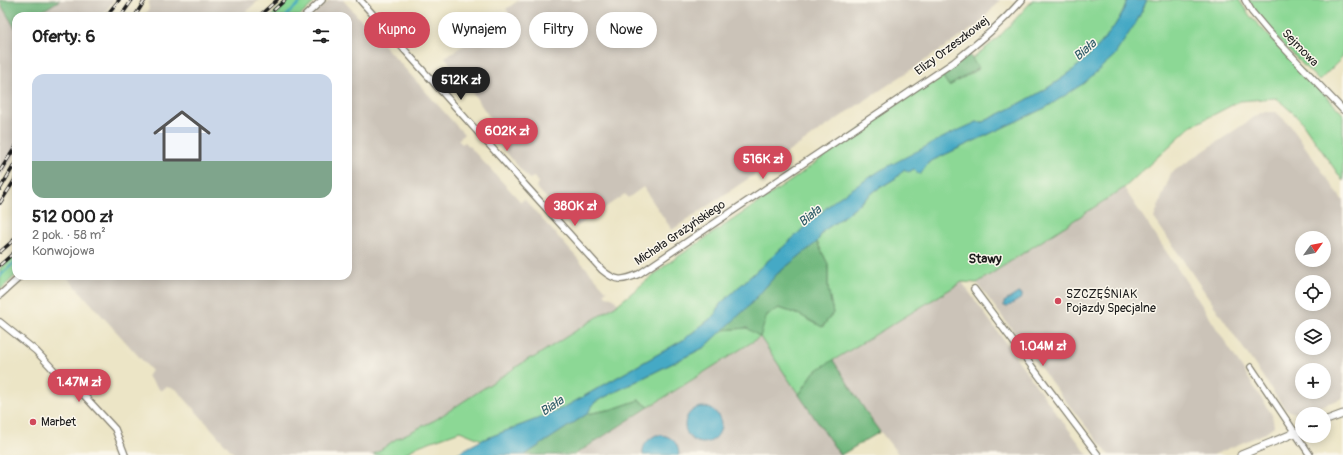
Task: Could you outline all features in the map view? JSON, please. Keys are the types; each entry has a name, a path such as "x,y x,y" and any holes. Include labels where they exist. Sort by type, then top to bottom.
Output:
{"street":[{"path":"309,12 322,0"},
{"name":"Michała Grażyńskiego","path":"360,0 552,216 602,270 611,277 618,279 629,279 639,274 911,91"},
{"name":"Elizy Orzeszkowej","path":"911,91 954,62 984,38 1006,18 1022,0"},
{"name":"Sejmowa","path":"1245,0 1252,12 1268,31 1343,110"},
{"path":"0,295 17,280"},
{"path":"974,289 1098,455"},
{"path":"0,322 36,350 66,382 80,391 115,429 124,455"},
{"path":"1251,366 1295,426"},
{"path":"1331,418 1343,414"},
{"path":"1241,455 1295,433"},
{"path":"1304,443 1310,455"}],"shaded area":[{"path":"60,0 114,0 105,12 40,12"},
{"path":"151,0 259,0 246,12 147,12 149,9 148,3"},
{"path":"329,0 343,0 364,23 364,48 386,48 464,134 458,140 462,144 465,142 521,202 524,199 607,291 604,293 606,296 612,297 618,304 533,358 530,358 435,420 396,439 373,455 235,455 176,389 166,387 161,391 147,376 152,371 70,280 352,280 352,12 316,12"},
{"path":"519,0 1000,0 978,25 672,230 643,187 628,198 625,194 578,226 566,212 560,212 536,187 538,182 534,177 529,179 497,142 498,138 493,130 496,127 466,83 463,82 445,57 459,48 521,48 521,12 508,12 506,9"},
{"path":"0,3 12,23 12,160 0,179"},
{"path":"1262,112 1276,112 1290,125 1343,201 1343,398 1318,407 1295,407 1295,413 1285,409 1154,218 1171,173"},
{"path":"1124,188 1272,415 1274,426 1263,434 1213,455 1109,455 1060,394 977,283"},
{"path":"962,282 1088,455 899,455 872,421 833,360"},
{"path":"760,337 840,455 574,455"}],"green space":[{"path":"0,0 60,0 40,12 12,12 12,23 0,3"},
{"path":"288,0 317,0 304,12 275,12"},
{"path":"1033,0 1127,0 1113,29 1093,52 1065,76 1017,105 983,122 977,122 835,200 720,304 715,315 683,340 565,407 482,440 460,431 418,446 403,455 373,455 396,439 435,420 530,358 533,358 618,304 667,264 792,180 861,129 941,74 949,86 978,69 972,59 998,38"},
{"path":"1147,0 1239,0 1250,16 1343,114 1343,181 1299,118 1276,98 1240,101 1190,127 1124,188 977,283 962,282 814,372 799,395 760,337 649,407 639,400 613,409 587,414 595,402 705,347 722,330 747,328 779,308 800,315 823,327 833,313 828,288 828,264 817,242 823,231 876,190 896,178 904,169 914,169 920,174 929,162 1047,107 1137,21"},
{"path":"1247,0 1343,0 1343,57 1319,81 1263,22"},
{"path":"969,54 978,68 949,86 941,74"},
{"path":"817,242 828,264 828,288 833,313 822,327 800,315 779,308 767,315 760,337 747,328 722,330 748,307 777,274"},
{"path":"12,258 12,279 0,290 0,268"},
{"path":"833,360 880,432 841,455 799,395 814,372"},
{"path":"639,400 649,407 574,455 525,455 587,414 613,409"}],"water":[{"path":"1127,0 1147,0 1137,21 1114,56 1084,83 1047,107 929,162 920,175 914,169 909,172 904,169 896,178 876,190 823,231 817,242 777,274 748,307 705,347 595,402 587,414 525,455 454,455 482,440 565,407 683,340 715,315 720,304 835,200 881,170 950,134 977,122 983,122 1017,105 1065,76 1093,52 1113,29"},
{"path":"1018,293 1022,294 1022,298 1007,307 1004,306 1004,302"},
{"path":"707,407 716,412 720,418 720,432 716,438 707,443 699,443 690,438 686,432 685,421 690,412 696,408"},
{"path":"656,435 669,437 672,439 679,450 679,455 643,455 643,448 646,443"}],"waterway":[{"path":"290,12 303,0"},
{"path":"0,276 12,265"}],"railway":[{"path":"109,12 119,0"},
{"path":"124,12 132,0"},
{"path":"138,12 145,0"},
{"path":"264,12 277,0"},
{"path":"274,10 285,0"},
{"path":"0,171 12,152"},
{"path":"0,189 12,169"},
{"path":"0,203 12,184"},
{"path":"0,252 12,242"},
{"path":"0,265 12,254"}],"place":[{"name":"SZCZĘŚNIAK Pojazdy Specjalne","path":"1058,301"},
{"name":"Marbet","path":"33,422"}],"district":[{"name":"Stawy","path":"985,259"}],"water label":[{"name":"Biała","path":"1085,50"},
{"name":"Biała","path":"810,216"},
{"name":"Biała","path":"552,406"}]}
